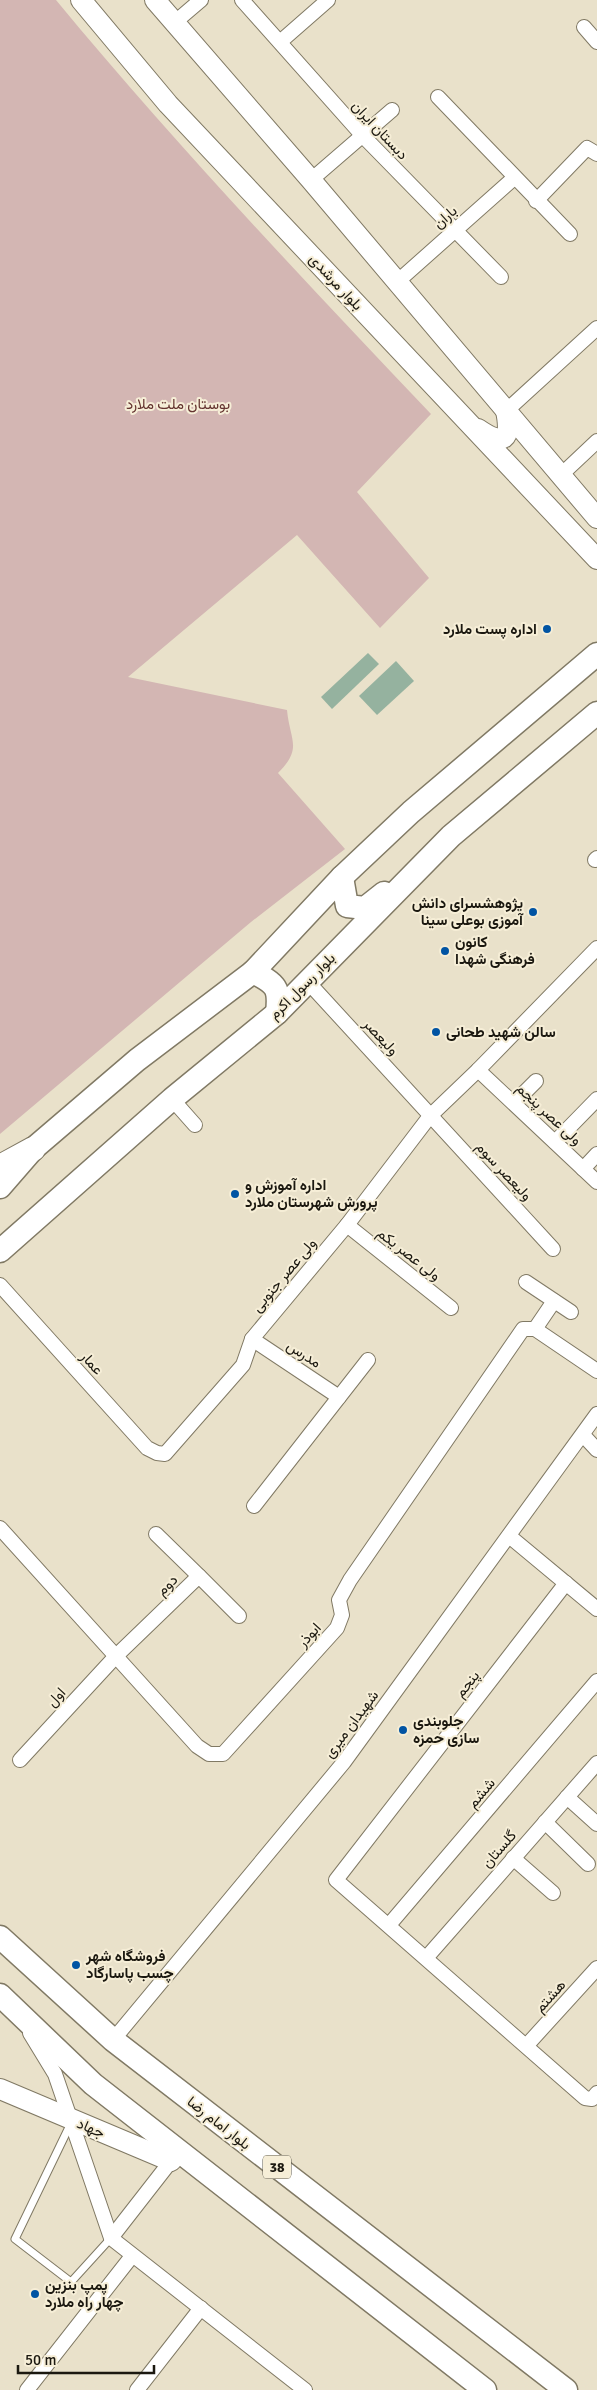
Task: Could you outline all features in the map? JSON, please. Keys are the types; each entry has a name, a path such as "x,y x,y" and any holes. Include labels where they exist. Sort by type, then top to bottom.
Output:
{"highway":[{"path":"0,1167 33,1149"}],"main road":[{"name":"بلوار مرشدی","path":"81,0 168,104 597,559"},
{"path":"155,0 311,180 596,516"},
{"path":"470,424 496,440 501,439 508,434 510,428 506,411"},
{"path":"521,480 512,457 516,451 523,449 545,457"},
{"path":"0,1187 33,1149 137,1060 253,972 342,877 411,812 596,654"},
{"name":"بلوار رسول اکرم","path":"0,1251 172,1099 277,1013 451,836 597,713"},
{"path":"342,877 347,906 365,908 451,836"},
{"path":"253,972 273,982 279,996 277,1013"},
{"name":"بلوار امام رضا","path":"0,1937 113,2040 566,2390"},
{"path":"0,1995 93,2084 175,2156 485,2390"},
{"name":"جهاد","path":"0,2089 72,2120 175,2156"}],"street":[{"path":"174,23 201,0"},
{"name":"دبستان ایران","path":"242,0 362,136 501,277"},
{"path":"280,42 328,0"},
{"path":"584,27 597,42"},
{"path":"438,97 570,234"},
{"path":"311,180 392,110"},
{"path":"536,200 587,148 597,154"},
{"name":"باران","path":"397,282 514,178"},
{"path":"506,411 597,328"},
{"path":"561,475 597,441"},
{"name":"ولی عصر جنوبی","path":"165,1454 243,1365 252,1339 347,1225 430,1116 478,1070 597,948"},
{"name":"ولیعصر","path":"307,981 430,1116"},
{"name":"ولی عصر پنجم","path":"478,1070 597,1182"},
{"path":"514,1103 536,1081"},
{"path":"172,1099 195,1125"},
{"path":"556,1142 597,1099"},
{"name":"ولیعصر سوم","path":"430,1116 553,1249"},
{"path":"583,1169 597,1154"},
{"name":"ولی عصر یکم","path":"347,1225 451,1308"},
{"path":"526,1282 571,1312"},
{"name":"عمار","path":"0,1285 147,1448 157,1453 165,1454"},
{"path":"554,1301 535,1329 597,1371"},
{"name":"ابوذر","path":"0,1528 197,1746 209,1754 223,1754 337,1628 342,1614 339,1600 350,1580 523,1329 535,1329"},
{"name":"مدرس","path":"252,1339 339,1397"},
{"path":"254,1506 368,1360"},
{"name":"شهیدان میری","path":"113,2040 344,1762 597,1414"},
{"path":"583,1435 597,1450"},
{"path":"156,1534 199,1576"},
{"path":"509,1536 597,1609"},
{"name":"دوم","path":"116,1656 199,1576 239,1616"},
{"name":"پنجم","path":"389,1925 338,1883 337,1876 566,1583"},
{"name":"اول","path":"20,1760 116,1656"},
{"name":"ششم","path":"389,1925 597,1681"},
{"name":"گلستان","path":"427,1957 597,1763"},
{"path":"567,1798 597,1824"},
{"path":"545,1822 588,1864"},
{"path":"513,1858 553,1893"},
{"path":"389,1925 585,2098 594,2096"},
{"name":"هشتم","path":"526,2045 597,1968"},
{"path":"17,2010 55,2074 111,2238 305,2390"},
{"path":"111,2238 175,2156"},
{"path":"27,2390 132,2256"},
{"path":"137,2390 201,2308"}],"lane":[{"path":"72,2120 15,2239 71,2282 111,2238"}],"green space":[{"name":"بوستان ملت ملارد","path":"0,0 56,0 193,159 287,262 431,414 357,492 429,578 380,628 297,535 128,677 287,710 293,750 286,764 278,773 345,849 251,922 0,1134"}],"shaded area":[{"path":"368,653 379,664 332,709 321,697"},
{"path":"396,661 414,681 377,715 359,696"}],"place":[{"name":"اداره پست ملارد","path":"547,629"},
{"name":"پژوهشسرای دانش آموزی بوعلی سینا","path":"533,912"},
{"name":"کانون فرهنگی شهدا","path":"445,951"},
{"name":"سالن شهید طحانی","path":"436,1032"},
{"name":"اداره آموزش و پرورش شهرستان ملارد","path":"235,1194"},
{"name":"جلوبندی سازی حمزه","path":"403,1730"},
{"name":"فروشگاه شهر چسب پاسارگاد","path":"76,1965"},
{"name":"پمپ بنزین چهار راه ملارد","path":"35,2294"}]}
